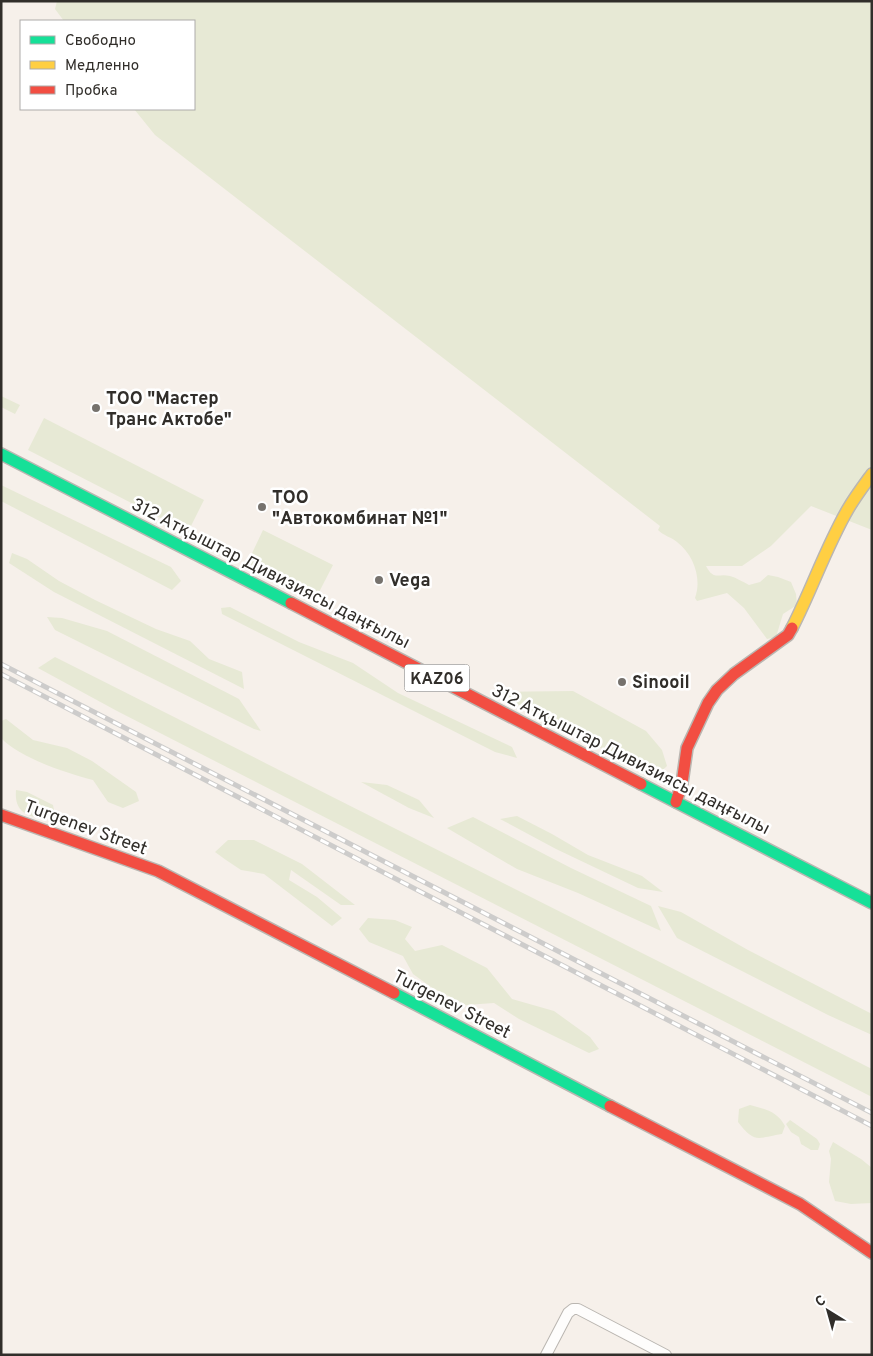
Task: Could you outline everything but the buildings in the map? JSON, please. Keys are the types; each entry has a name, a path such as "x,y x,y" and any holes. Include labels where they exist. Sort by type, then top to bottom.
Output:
{"main road":[{"name":"312 Атқыштар Дивизиясы даңғылы","path":"1,454 872,903"},
{"path":"676,802 682,783 687,748 708,703 717,690 734,674 788,635 810,594 825,555 848,508 872,474"},
{"name":"Turgenev Street","path":"1,815 158,871 800,1204 872,1254"}],"street":[{"path":"546,1355 568,1313 572,1309 578,1309 666,1355"}],"green space":[{"path":"57,1 872,1 872,530 811,506 771,546 742,566 706,566 716,576 730,576 749,585 760,582 768,575 791,582 796,594 797,605 783,614 776,637 767,639 744,608 727,593 697,601 695,598 698,583 692,560 683,547 658,530 660,526 155,135 135,110 195,110 195,20 63,20 55,9"},
{"path":"1,396 20,405 15,414 1,407"},
{"path":"44,418 204,500 188,532 28,450"},
{"path":"1,485 171,567 181,581 172,590 1,501"},
{"path":"263,530 333,565 315,600 246,566"},
{"path":"12,553 27,559 59,581 95,600 156,629 190,641 209,659 242,672 244,689 54,592 9,563"},
{"path":"230,607 299,642 353,663 398,693 512,747 517,758 495,752 222,614 221,608"},
{"path":"47,617 62,618 107,631 239,699 261,731 55,630"},
{"path":"55,657 872,1069 872,1097 117,711 38,668"},
{"path":"573,691 646,731 662,750 667,766 655,777 495,692"},
{"path":"6,719 33,740 67,748 92,761 136,792 139,801 123,808 108,802 93,780 57,769 20,752 1,738 1,721"},
{"path":"361,782 387,785 419,800 434,818 409,808"},
{"path":"16,790 27,792 53,805 54,810 46,819 28,815 17,804"},
{"path":"517,816 588,855 642,876 663,892 638,888 556,849 500,819"},
{"path":"473,817 571,868 651,906 661,931 578,893 517,869 447,828"},
{"path":"228,840 254,840 302,864 355,905 341,905 291,870 289,880 317,897 342,918 332,926 264,874 241,870 215,852"},
{"path":"658,906 681,912 748,950 872,1014 872,1035 828,1015 677,938"},
{"path":"368,918 395,920 412,927 405,939 415,951 442,945 487,968 512,999 554,1011 590,1037 599,1049 589,1053 519,1019 494,1003 466,1005 431,987 413,974 403,956 369,942 359,929"},
{"path":"750,1105 770,1111 778,1117 785,1126 782,1134 757,1138 749,1134 738,1122 739,1109"},
{"path":"790,1120 817,1139 820,1144 818,1150 811,1150 801,1144 799,1137 791,1132 786,1124"},
{"path":"833,1142 872,1168 872,1203 851,1204 835,1201 829,1182 831,1159 829,1151"}],"railway":[{"path":"1,664 872,1113"},
{"path":"1,674 872,1126"}],"traffic: fast":[{"path":"1,454 291,603"},
{"path":"641,784 872,903"},
{"path":"394,993 610,1106"}],"traffic: slow":[{"path":"792,628 840,523 872,474"}],"traffic: jam":[{"path":"291,603 641,784"},
{"path":"676,802 682,783 687,748 708,703 717,690 734,674 788,635 792,628"},
{"path":"1,815 158,871 394,993"},
{"path":"610,1106 800,1204 872,1253"}],"place":[{"name":"ТОО \"Мастер Транс Актобе\"","path":"96,408"},
{"name":"ТОО \"Автокомбинат №1\"","path":"262,507"},
{"name":"Vega","path":"379,580"},
{"name":"Sinooil","path":"622,682"}]}
